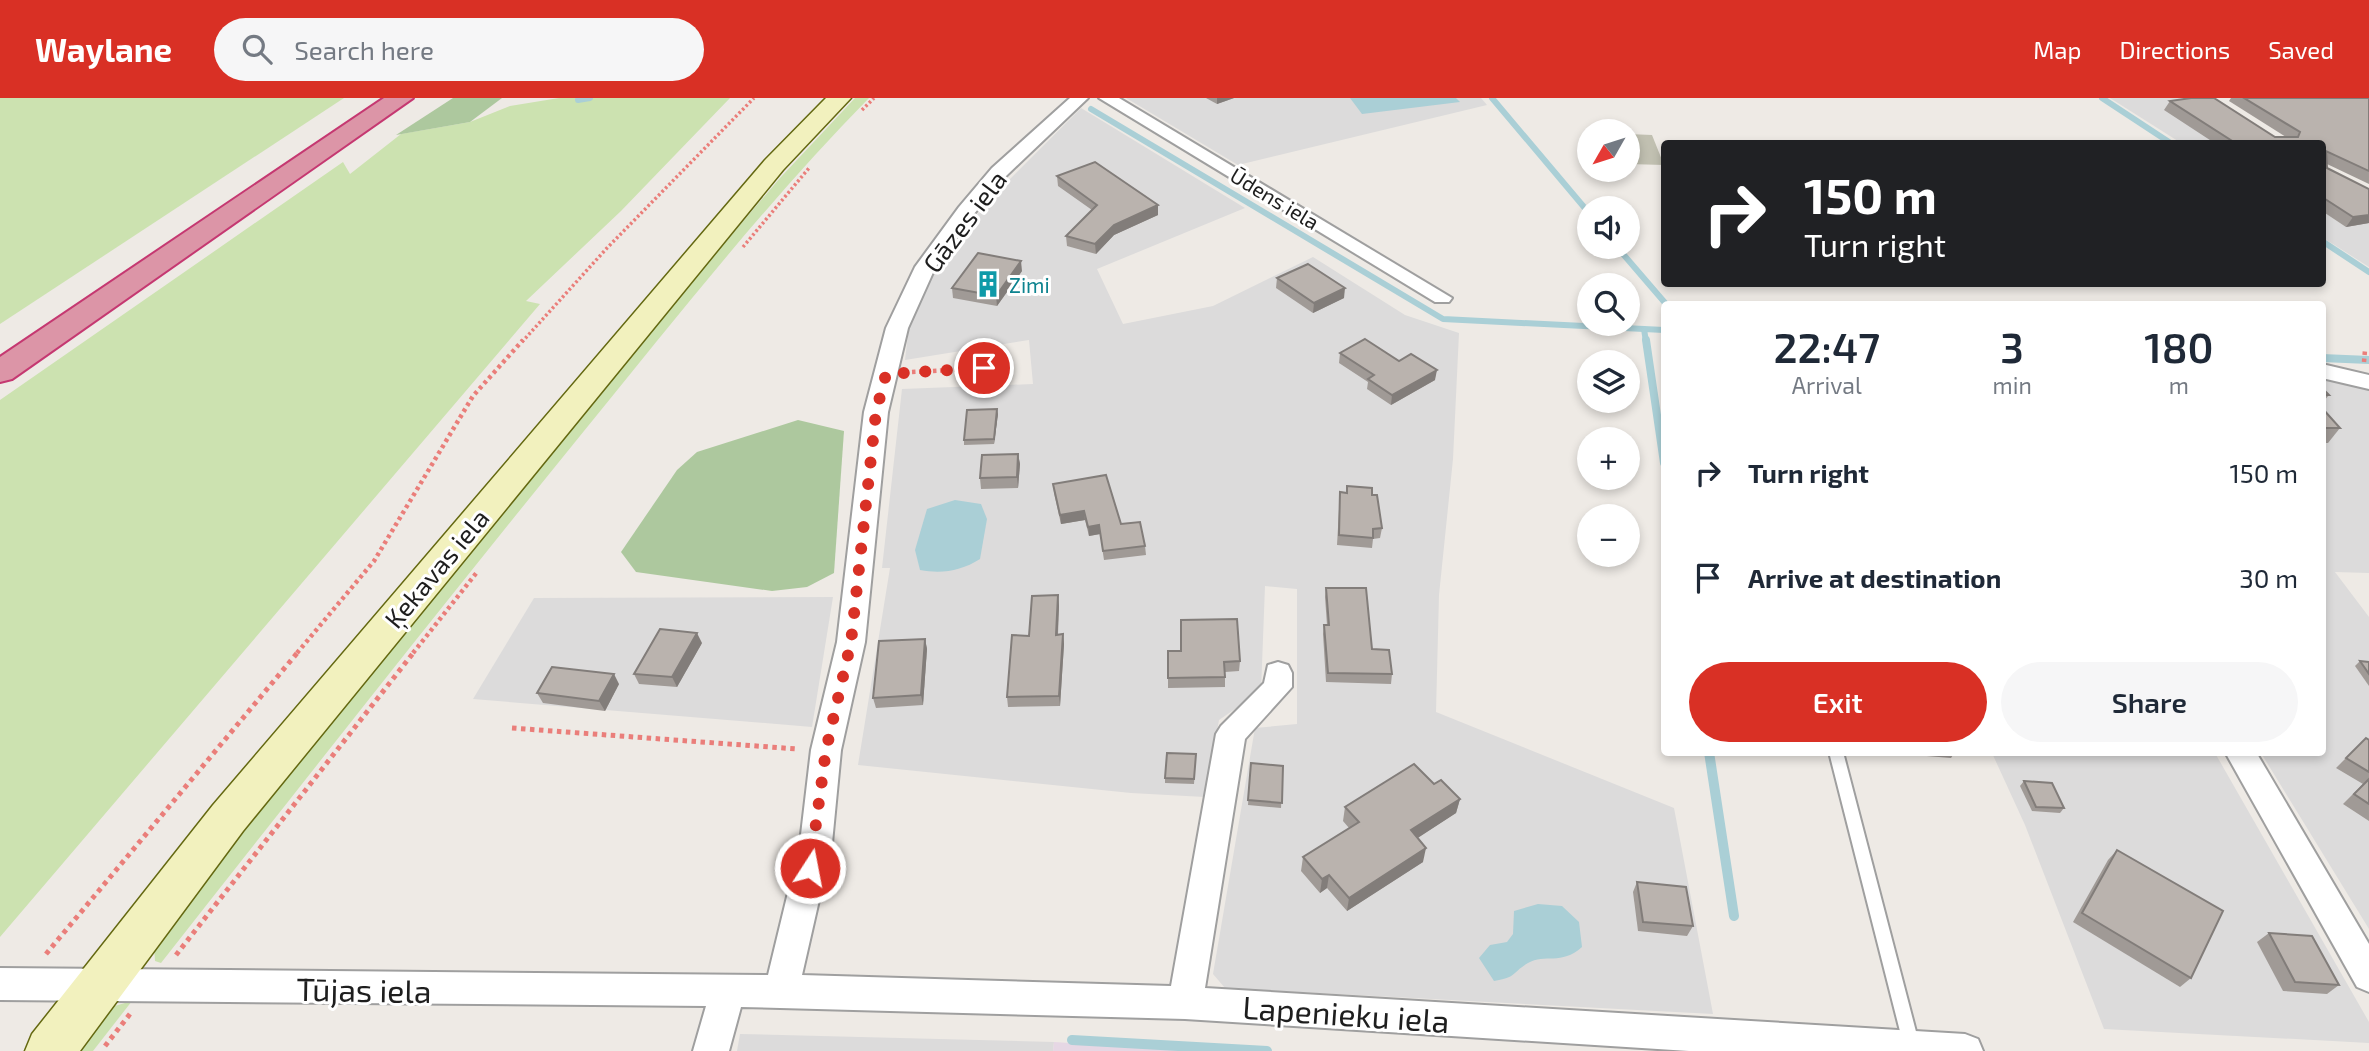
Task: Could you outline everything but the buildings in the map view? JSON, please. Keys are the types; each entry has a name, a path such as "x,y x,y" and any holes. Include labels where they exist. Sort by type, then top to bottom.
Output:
{"highway":[{"path":"0,344 369,98"},
{"path":"0,372 401,98"}],"main road":[{"name":"Ķekavas iela","path":"50,1051 104,984 237,807 774,165 848,106"}],"street":[{"name":"Gāzes iela","path":"781,991 816,843 826,750 851,642 876,412 897,328 925,267 999,172 1080,98"},
{"name":"Ūdens iela","path":"1107,98 1443,298"},
{"path":"2326,372 2369,382"},
{"path":"1185,1003 1231,734 1278,687 1278,673"},
{"path":"2242,756 2369,976"},
{"name":"Tūjas iela","path":"10,984 727,993"},
{"name":"Lapenieku iela","path":"727,993 781,991 1185,1003 1965,1051"},
{"path":"711,1051 727,993"}],"lane":[{"path":"1837,756 1912,1048"}],"path":[{"path":"10,984 374,561 473,396 607,248 754,98"},
{"path":"848,106 874,98"},
{"path":"741,249 812,164"},
{"path":"2364,357 2365,350"},
{"path":"886,374 1009,367"},
{"path":"101,1051 483,565"},
{"path":"512,729 734,747 826,750"}],"shaded area":[{"path":"1126,98 1481,98 1487,105 1238,165"},
{"path":"2110,98 2193,98 2263,140 2176,140"},
{"path":"1081,108 1245,208 1097,269 1123,324 1213,306 1313,257 1405,315 1459,333 1453,459 1439,595 1436,712 1674,808 1713,1014 1225,988 1213,974 1255,728 1297,724 1297,589 1265,586 1261,691 1219,720 1205,797 1131,793 858,765 890,568 882,568 902,389 1033,384 1029,340 905,360 909,325 938,266 985,204"},
{"path":"1640,134 1652,135 1661,158 1661,165 1640,164"},
{"path":"2326,178 2369,204 2369,267 2326,240"},
{"path":"2326,377 2361,382 2369,391 2369,573 2335,572 2369,617 2369,929 2263,756 2326,756"},
{"path":"833,597 812,727 473,699 534,598"},
{"path":"1993,756 2217,756 2369,1022 2369,1043 2104,1029 2025,825"},
{"path":"740,1034 1054,1042 1053,1051 737,1051"},
{"path":"1054,1042 1198,1051 1053,1051"}],"green space":[{"path":"0,98 344,98 0,324"},
{"path":"453,98 502,98 470,122 396,135"},
{"path":"559,98 730,98 621,211 526,301 540,304 0,937 0,400 343,162 350,174 401,134 470,122 510,106"},
{"path":"855,98 869,98 794,178 688,303 424,630 161,963 155,961 154,945 160,933 683,292 780,178"},
{"path":"798,420 844,431 834,573 807,587 772,591 636,572 621,552 677,470 697,452"},
{"path":"132,1001 93,1051 58,1051 104,1009"}],"water":[{"path":"1350,98 1456,98 1460,102 1362,114"},
{"path":"955,500 981,504 987,519 980,559 951,570 920,570 915,550 927,509"},
{"path":"1538,904 1562,906 1579,922 1582,947 1560,958 1534,960 1511,976 1494,981 1479,958 1490,945 1507,942 1513,934 1514,911"}],"waterway":[{"path":"578,100 590,98"},
{"path":"1492,98 1577,199"},
{"path":"2102,98 2166,140"},
{"path":"1091,109 1443,319 1644,329"},
{"path":"2326,244 2369,272"},
{"path":"1627,259 1663,301"},
{"path":"1644,329 1661,330"},
{"path":"1644,329 1646,342"},
{"path":"1646,340 1661,442"},
{"path":"2326,358 2369,360"},
{"path":"1710,756 1734,916"},
{"path":"1072,1040 1267,1051"}],"place":[{"name":"Zimi","path":"988,284"}],"route":[{"path":"810,868 816,843 826,750 851,642 876,412 886,374 984,368"}]}
